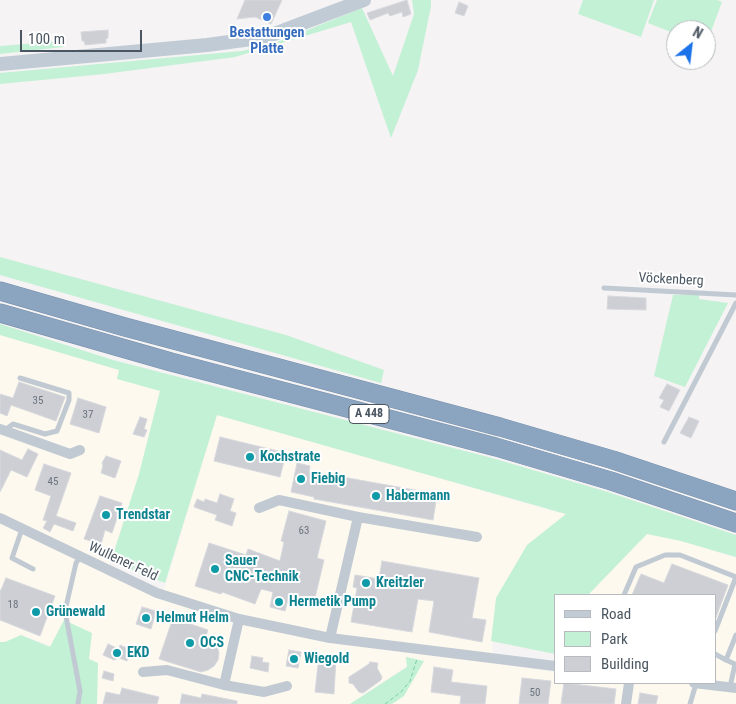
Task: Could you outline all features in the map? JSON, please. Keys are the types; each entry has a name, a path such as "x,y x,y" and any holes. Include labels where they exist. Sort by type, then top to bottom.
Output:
{"highway":[{"name":"A 448","path":"0,291 125,327 500,427 613,460 736,501"},
{"name":"A 448","path":"0,313 171,362 496,447 611,481 736,523"}],"main road":[{"path":"0,64 207,45 266,37 364,0"}],"street":[{"path":"2,430 70,454 80,450"},
{"path":"259,508 279,500 477,537"},
{"path":"330,638 358,516"},
{"name":"Wullener Feld","path":"0,518 157,592 239,619 330,638 554,666"},
{"path":"224,685 239,619"},
{"path":"143,672 167,670 224,685 264,692 287,686"},
{"path":"626,704 629,684"},
{"path":"703,684 733,688"}],"lane":[{"name":"Vöckenberg","path":"604,288 736,296"},
{"path":"664,442 736,303"},
{"path":"2,430 13,424 45,434 57,431 69,400 69,393 20,378"},
{"path":"22,529 12,558 33,569"},
{"path":"624,594 636,567 665,555 680,556 736,577 716,628"},
{"path":"78,704 80,691 65,611 76,563 80,557"},
{"path":"726,660 736,635"},
{"path":"716,655 736,664 733,688"},
{"path":"690,704 695,684"}],"path":[{"path":"385,704 401,692 410,682 420,649"}],"shaded area":[{"path":"0,335 119,370 160,391 139,474 106,575 161,599 217,415 567,515 527,545 496,598 492,643 493,663 553,672 554,670 554,684 716,684 716,594 589,594 647,534 681,541 736,558 736,704 392,704 404,696 424,661 406,657 407,666 350,704 97,704 98,663 21,635 5,642 0,642"}],"green space":[{"path":"412,0 431,0 431,6 418,70 391,138 351,22 235,57 104,74 0,84 0,73 242,51 275,43 362,8 393,76 414,14"},
{"path":"583,0 654,0 641,37 578,14"},
{"path":"657,0 717,0 722,2 715,20 666,20 666,30 648,23"},
{"path":"63,41 63,47 0,54 0,46"},
{"path":"0,257 286,335 384,370 381,383 0,275"},
{"path":"673,295 699,295 699,299 728,303 685,387 654,376"},
{"path":"0,324 113,360 492,458 608,492 736,535 736,557 681,541 647,534 589,594 554,594 554,654 491,641 496,598 527,545 566,514 217,415 165,583 111,561 139,474 160,391 117,379 119,370 0,335"},
{"path":"64,620 92,633 89,659 98,663 97,704 0,704 0,642 5,642 21,635 50,647"},
{"path":"406,657 424,661 404,696 392,704 350,704 407,667"}],"building":[{"path":"245,0 282,0 271,24 255,17 237,19"},
{"path":"407,0 411,14 403,17 402,12 390,16 388,13 370,20 367,13"},
{"path":"459,2 468,6 464,16 455,13"},
{"path":"108,30 106,43 85,45 84,41 82,41 81,32"},
{"path":"608,296 646,298 646,310 607,309"},
{"path":"19,382 65,397 56,421 11,405 7,416 0,413 0,394 13,398"},
{"path":"667,384 680,390 669,411 660,407 664,400 659,398"},
{"path":"78,398 106,407 99,433 70,424"},
{"path":"140,417 147,419 144,429 147,430 144,437 133,434"},
{"path":"689,417 699,421 691,438 680,433"},
{"name":"Kochstrate","path":"220,437 286,453 280,477 214,461"},
{"path":"28,449 38,454 27,477 11,470 0,492 0,450 22,460"},
{"path":"106,456 121,461 115,478 101,473 102,463"},
{"name":"Habermann","path":"297,463 310,466 309,471 437,494 433,520 314,499 314,497 291,492"},
{"path":"44,464 71,473 56,516 76,523 73,531 54,524 50,532 43,528 47,521 43,520 51,496 35,490"},
{"path":"220,494 234,499 230,511 236,513 232,526 215,520 217,515 194,507 197,499 204,502 205,499 217,503"},
{"name":"Trendstar","path":"100,496 122,503 112,533 105,530 101,544 84,539"},
{"path":"289,511 326,521 317,558 324,560 314,602 289,596 285,611 270,607 273,592 261,589 255,604 222,592 221,594 195,586 209,543 246,555 248,549 280,561 284,542 281,541"},
{"path":"382,561 479,578 472,618 486,620 482,642 429,632 434,601 418,599 412,632 351,622 357,588 353,587 355,575 379,579"},
{"path":"672,564 728,585 716,617 716,594 632,594 641,574 664,583"},
{"path":"6,578 55,596 40,636 0,620 0,590"},
{"name":"Helmut Helm","path":"142,607 156,611 151,629 136,624"},
{"name":"OCS","path":"173,618 208,630 206,636 213,640 219,653 218,660 214,666 201,672 159,659"},
{"name":"EKD","path":"108,644 119,649 120,645 132,650 127,661 119,658 114,660 103,655"},
{"name":"Wiegold","path":"289,650 301,652 298,668 286,666"},
{"path":"252,656 263,658 262,662 269,663 268,672 250,668"},
{"path":"319,656 336,658 334,694 315,692"},
{"path":"370,662 378,663 377,668 382,677 381,680 363,693 359,692 353,684 349,683 349,677"},
{"path":"434,667 453,670 451,682 487,686 485,704 460,704 461,696 431,692"},
{"path":"104,671 114,674 113,681 102,678"},
{"path":"522,678 551,681 548,704 519,704"},
{"path":"564,684 616,689 614,704 561,704"},
{"path":"122,688 159,697 157,704 103,704 106,692 120,695"},
{"path":"640,693 658,696 656,704 638,704"},
{"path":"182,694 201,698 202,694 237,701 237,704 180,704"}],"place":[{"name":"Bestattungen Platte","path":"267,17"},
{"name":"Kochstrate","path":"250,457"},
{"name":"Fiebig","path":"301,479"},
{"name":"Habermann","path":"376,496"},
{"name":"Trendstar","path":"106,515"},
{"name":"Sauer CNC-Technik","path":"215,569"},
{"name":"Kreitzler","path":"366,583"},
{"name":"Hermetik Pump","path":"279,602"},
{"name":"Grünewald","path":"36,612"},
{"name":"Helmut Helm","path":"146,618"},
{"name":"OCS","path":"190,643"},
{"name":"EKD","path":"117,653"},
{"name":"Wiegold","path":"294,659"}]}
